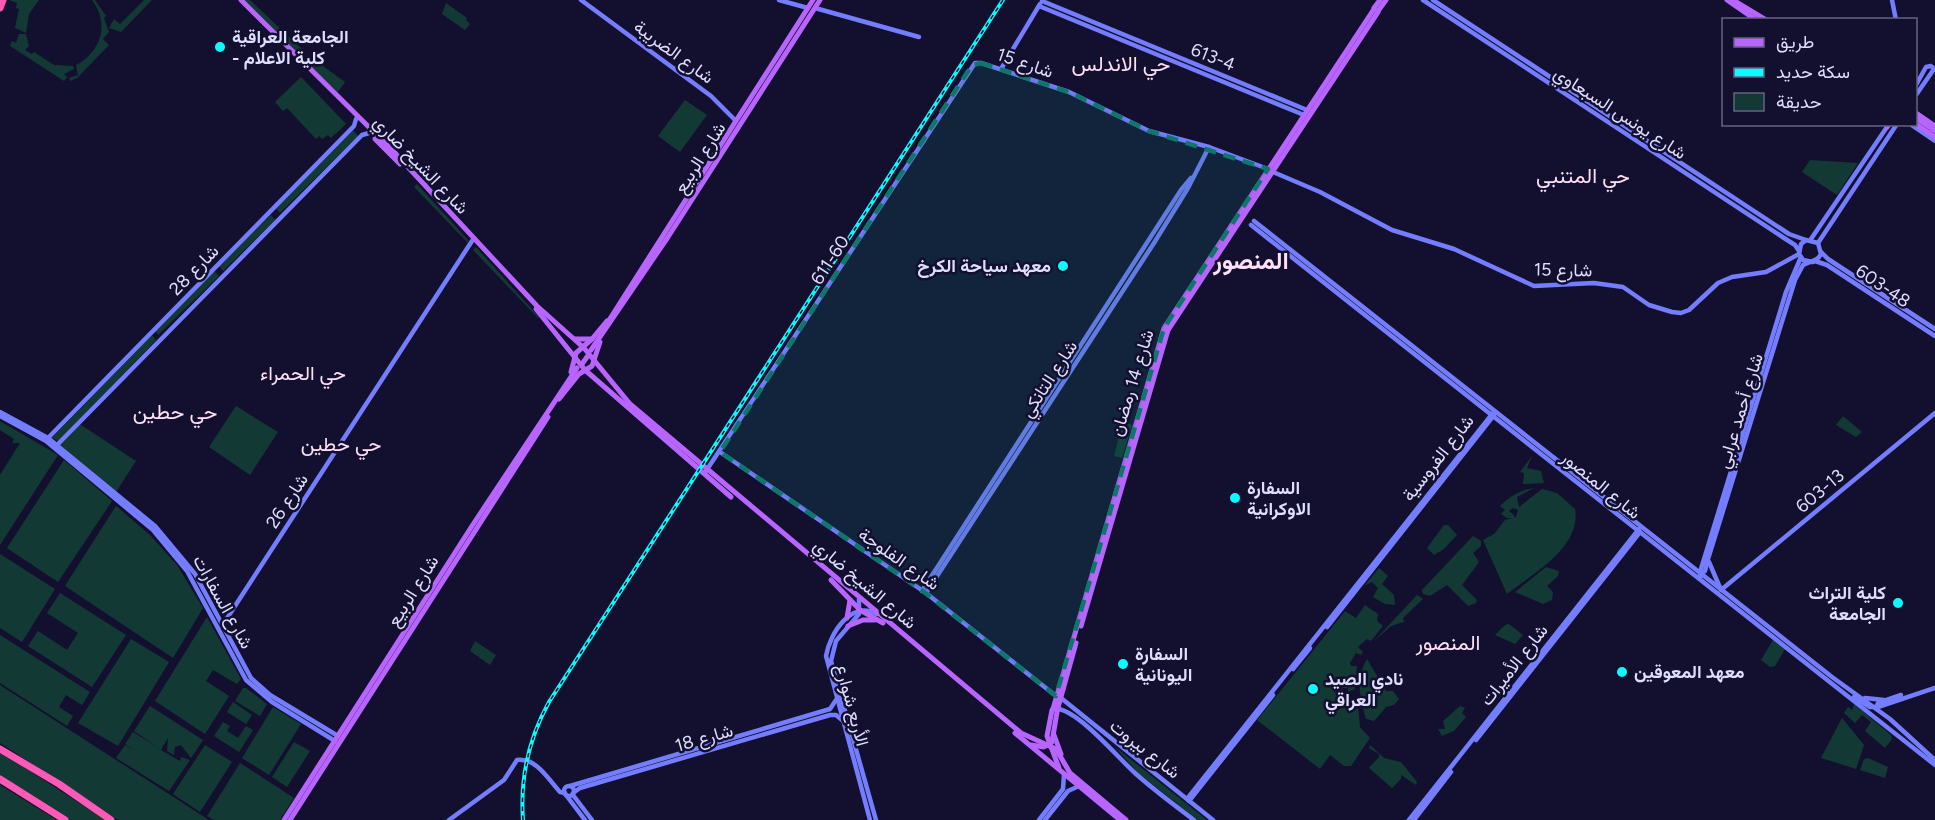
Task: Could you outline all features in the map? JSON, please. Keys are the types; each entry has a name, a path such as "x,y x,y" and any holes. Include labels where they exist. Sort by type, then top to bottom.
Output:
{"highway":[{"path":"0,8 3,0"},
{"path":"0,749 111,820"},
{"path":"0,781 64,820"}],"main road":[{"name":"شارع الشيخ ضاري","path":"239,0 562,334 589,349 610,380 636,410 1119,820"},
{"name":"شارع الشيخ ضاري","path":"239,0 394,152 562,334 580,366 606,388 612,397 849,596 860,610 878,617 1021,733 1050,745 1061,756 1074,777 1126,820"},
{"name":"شارع الربيع","path":"812,8 813,0"},
{"name":"شارع الربيع","path":"589,349 612,319 801,24 820,0"},
{"path":"1727,0 1753,18"},
{"path":"1733,0 1763,18"},
{"name":"شارع 14 رمضان","path":"1272,172 1305,112 1383,1"},
{"name":"شارع 14 رمضان","path":"1064,774 1050,745 1047,730 1059,697 1167,333 1376,10"},
{"name":"شارع الربيع","path":"680,213 735,120 796,32"},
{"path":"1917,114 1935,126"},
{"path":"1917,119 1935,131"},
{"path":"1915,126 1922,128 1935,139"},
{"path":"580,366 576,353 589,349 592,339 612,319"},
{"path":"558,398 573,368 591,366 612,319"},
{"path":"574,339 592,339"},
{"path":"558,398 586,356"},
{"name":"شارع الربيع","path":"284,820 580,366"},
{"path":"596,380 602,378 604,371"},
{"path":"606,388 606,383 610,380"},
{"name":"شارع الربيع","path":"290,820 558,398"},
{"path":"848,618 851,607 849,596"},
{"path":"848,626 878,617"},
{"name":"شارع 14 رمضان","path":"1050,745 1055,710"},
{"path":"1031,738 1047,730"},
{"path":"1053,735 1061,756"},
{"path":"1029,745 1043,747 1050,745"}],"street":[{"name":"شارع الضريبة","path":"581,0 734,114 740,113"},
{"path":"779,0 920,37"},
{"name":"شارع يونس السبعاوي","path":"1423,0 1789,234 1809,240"},
{"name":"شارع يونس السبعاوي","path":"1433,0 1790,241 1800,254"},
{"path":"1892,0 1896,18"},
{"path":"1001,69 1041,2"},
{"name":"613-4","path":"1041,2 1305,112"},
{"name":"شارع 15","path":"975,63 980,62 1069,92 1149,131 1209,147 1272,172 1322,194 1392,230 1454,249 1534,286 1587,283 1623,287 1649,305 1681,313 1689,310 1718,284 1732,277 1766,272 1800,254"},
{"name":"611-60","path":"706,471 975,63"},
{"path":"1917,83 1928,66 1935,70 1925,80 1917,93"},
{"path":"1917,77 1923,74"},
{"path":"1925,80 1935,80"},
{"name":"شارع الضريبة","path":"722,105 735,120"},
{"name":"شارع 28","path":"48,438 354,126 356,119"},
{"path":"354,126 361,129 362,135"},
{"path":"1818,243 1821,251 1814,261 1800,254 1800,244 1809,240 1889,126"},
{"path":"1818,243 1889,126"},
{"path":"1913,126 1935,139"},
{"name":"شارع 28","path":"57,445 362,135 369,133"},
{"name":"شارع التانكي","path":"924,592 1171,210 1209,147"},
{"path":"271,211 279,218"},
{"name":"شارع المنصور","path":"1242,215 1640,530 1890,719 1935,760"},
{"path":"1809,240 1818,243"},
{"name":"شارع 26","path":"222,626 472,241"},
{"name":"603-48","path":"1821,251 1826,258 1935,336"},
{"name":"شارع أحمد عرابي","path":"1706,559 1800,254"},
{"name":"شارع أحمد عرابي","path":"1698,575 1706,559 1795,279 1803,266 1814,261"},
{"name":"603-48","path":"1814,261 1827,265 1935,329"},
{"path":"1784,263 1790,264 1792,275"},
{"path":"215,268 222,276"},
{"path":"153,332 160,339"},
{"name":"603-13","path":"1721,590 1935,413"},
{"name":"شارع السفارات","path":"0,414 48,438 72,460"},
{"name":"شارع الفروسية","path":"1188,800 1493,414"},
{"name":"شارع السفارات","path":"32,429 155,526 175,547 195,574 246,670 260,687 320,729"},
{"name":"شارع الفلوجة","path":"720,452 924,592 1059,697"},
{"name":"شارع السفارات","path":"78,465 153,531 179,560 204,600 241,674 251,686 336,739"},
{"name":"شارع المنصور","path":"1640,530 1689,564 1698,575"},
{"name":"شارع الأميرات","path":"1411,820 1640,530"},
{"path":"1689,564 1699,564 1706,559 1721,590"},
{"path":"1698,575 1935,765"},
{"path":"859,599 860,610"},
{"name":"الأربع شوارع","path":"860,610 856,610 832,638 826,652 826,665 873,818"},
{"name":"الأربع شوارع","path":"860,610 834,645 831,665 873,818"},
{"path":"1836,686 1875,708 1887,701 1935,687"},
{"name":"شارع بيروت","path":"1059,697 1158,792 1194,820"},
{"path":"1863,698 1887,701"},
{"name":"شارع 18","path":"750,736 830,709 836,700"},
{"path":"1887,701 1886,710 1890,719"},
{"path":"1875,708 1874,714 1878,720"},
{"name":"شارع بيروت","path":"1055,710 1065,711 1078,717 1213,820"},
{"name":"شارع 18","path":"570,786 831,714 842,720"},
{"path":"449,820 504,780 517,760 534,763 560,792 566,794 585,820"},
{"path":"1039,820 1063,789 1064,774"},
{"name":"شارع 18","path":"566,794 573,794 616,775"},
{"path":"1158,792 1164,782"},
{"path":"566,794 566,787 570,786 573,794 592,820"},
{"path":"1045,820 1068,791 1079,786"}],"highlighted area":[{"path":"981,63 1069,92 1149,131 1268,169 1164,328 1056,696 924,592 720,452 972,65"}],"green space":[{"path":"9,0 39,0 29,14 26,33 15,28 19,9 16,8 17,3"},
{"path":"92,0 95,0 106,16 104,18 109,32 103,39 109,45 77,78 70,81 69,78 78,75 76,65 92,53 100,37 101,18"},
{"path":"144,0 152,0 121,32 109,28 114,19 120,24"},
{"path":"244,0 250,0 306,53 300,56"},
{"path":"446,3 467,18 470,24 465,30 442,14"},
{"path":"19,34 26,34 29,46 25,50 32,54 34,52 54,65 73,66 74,69 64,74 67,77 64,81 10,46 12,41 16,43"},
{"path":"309,56 345,82 338,92 305,62"},
{"path":"301,77 346,124 331,138 328,135 322,139 319,136 316,139 287,108 283,111 275,102"},
{"path":"685,100 707,115 680,152 658,136"},
{"path":"353,130 358,136 280,213 276,208"},
{"path":"1810,160 1858,163 1837,195 1802,172"},
{"path":"417,184 468,240 468,243 414,187"},
{"path":"271,215 275,220 223,271 219,266"},
{"path":"476,247 539,317 538,318 473,250"},
{"path":"214,271 219,276 158,335 155,331"},
{"path":"152,335 156,340 58,441 52,438"},
{"path":"236,406 278,432 250,475 209,447"},
{"path":"1843,416 1862,432 1856,437 1836,425"},
{"path":"0,421 58,455 0,545 0,475 20,443 12,443 14,439 0,430"},
{"path":"1123,421 1132,425 1122,458 1114,456"},
{"path":"78,423 136,461 116,492 58,443"},
{"path":"1532,456 1527,468 1541,471 1544,483 1523,484 1524,473 1520,472"},
{"path":"64,460 112,501 58,582 7,548"},
{"path":"1534,488 1517,497 1519,507 1542,489 1557,493 1575,509 1575,523 1571,536 1563,547 1553,558 1507,594 1483,540 1494,534 1505,520 1512,518 1501,514 1505,510 1500,506 1516,494","holes":["1513,508 1518,510 1514,518 1509,511"]},
{"path":"116,506 150,535 177,565 203,608 173,658 65,586"},
{"path":"1444,525 1448,525 1457,535 1444,549 1434,555 1427,548"},
{"path":"1473,536 1481,541 1481,546 1473,553 1479,562 1462,585 1477,600 1476,603 1468,606 1447,585 1430,596 1423,594 1422,590"},
{"path":"0,554 55,589 22,642 0,628"},
{"path":"1546,567 1559,571 1558,576 1547,586 1553,592 1552,600 1543,604 1515,592"},
{"path":"1379,568 1388,576 1382,584 1394,595 1395,605 1385,604 1373,597 1378,588 1372,582 1364,586"},
{"path":"60,593 126,635 92,687 28,646 38,631 67,650 78,633 47,613"},
{"path":"1417,595 1423,599 1403,618 1404,622 1391,626 1374,641"},
{"name":"نادي الصيد العراقي","path":"1365,605 1378,614 1377,621 1383,626 1371,641 1367,639 1358,647 1363,652 1361,655 1356,653 1350,663 1351,666 1357,666 1355,689 1348,692 1348,688 1342,688 1342,693 1358,705 1360,727 1370,738 1351,766 1344,766 1330,755 1320,769 1257,720 1345,611 1356,618"},
{"path":"207,617 241,679 237,684 213,670 206,681 229,696 205,734 155,701"},
{"path":"1509,624 1523,635 1515,644 1495,635"},
{"path":"0,635 90,692 82,705 66,695 59,707 73,716 67,726 0,683"},
{"path":"131,639 169,662 118,746 78,723"},
{"path":"1773,640 1785,649 1775,666 1770,667 1761,660"},
{"path":"475,641 496,655 490,665 470,651"},
{"path":"1367,659 1386,691 1393,691 1399,699 1394,705 1386,707 1374,721 1366,719 1361,696 1361,674"},
{"path":"0,685 209,820 118,820 0,743"},
{"path":"243,688 267,704 260,716 235,701"},
{"path":"233,702 252,715 246,724 227,712"},
{"path":"1854,704 1891,735 1892,739 1885,748 1865,731 1871,722 1862,715 1855,723 1844,713 1848,707 1852,710"},
{"path":"150,706 203,740 191,758 181,745 175,747 174,755 167,751 168,738 161,750 180,761 181,757 190,760 169,791 116,758 125,745 132,749 125,744 133,732 159,748 134,731"},
{"path":"1460,706 1465,708 1462,713 1466,717 1454,731 1442,736 1438,729 1445,729 1443,721"},
{"path":"273,707 301,724 269,775 242,758"},
{"path":"1842,718 1864,745 1856,769 1821,758"},
{"path":"223,722 230,726 227,731 238,738 246,726 253,730 239,752 214,736"},
{"path":"294,742 310,751 287,787 272,777"},
{"path":"205,745 232,762 200,812 173,794"},
{"path":"1370,745 1384,758 1401,762 1417,782 1416,785 1401,775 1401,779 1392,788 1369,768 1379,757 1379,754 1369,748"},
{"path":"1114,746 1207,820 1198,820 1138,773"},
{"path":"0,752 106,820 70,820 0,775"},
{"path":"1868,758 1888,767 1885,778 1860,770 1864,759"},
{"path":"240,763 294,798 280,820 214,820 207,816"},
{"path":"0,785 57,820 0,820"}],"railway":[{"path":"523,820 523,789 527,759 536,730 549,702 1003,0"}],"place":[{"name":"الجامعة العراقية - كلية الاعلام","path":"220,47"},
{"name":"معهد سياحة الكرخ","path":"1063,266"},
{"name":"السفارة الاوكرانية","path":"1235,498"},
{"name":"كلية التراث الجامعة","path":"1898,603"},
{"name":"السفارة اليونانية","path":"1123,664"},
{"name":"معهد المعوقين","path":"1622,672"},
{"name":"نادي الصيد العراقي","path":"1313,689"}],"district":[{"name":"حي الاندلس","path":"1121,64"},
{"name":"حي المتنبي","path":"1583,176"},
{"name":"المنصور","path":"1251,261"},
{"name":"حي الحمراء","path":"303,373"},
{"name":"حي حطين","path":"175,412"},
{"name":"حي حطين","path":"341,444"},
{"name":"المنصور","path":"1448,643"}]}
